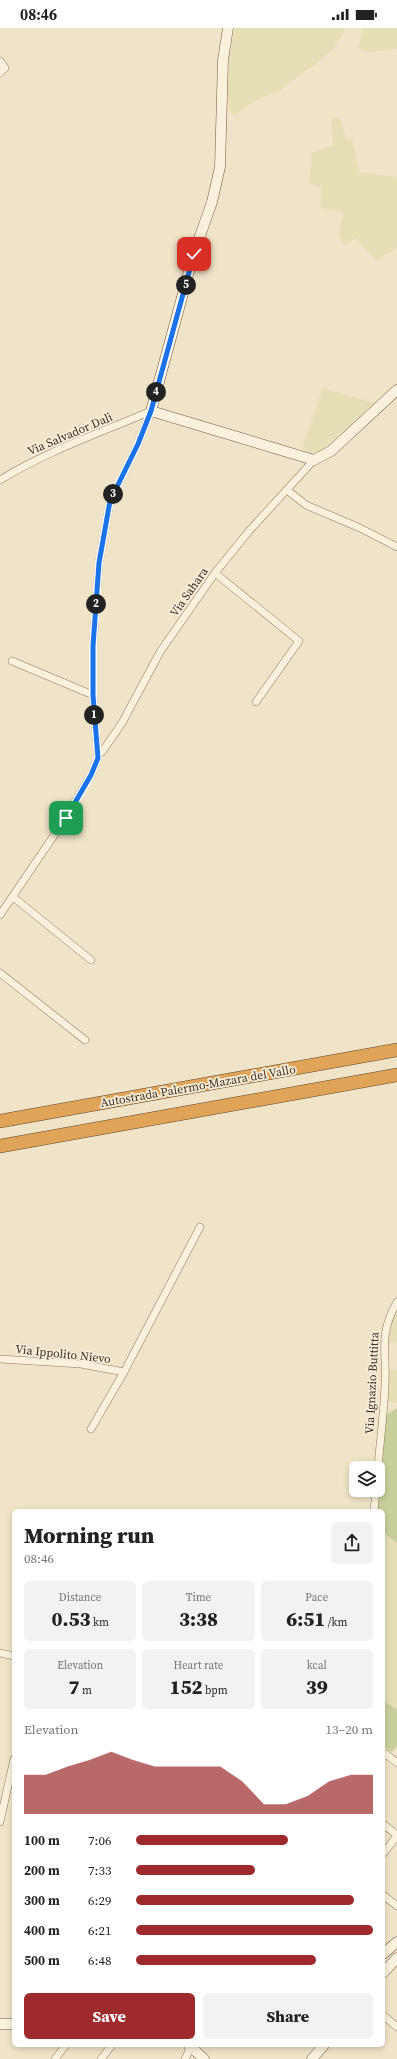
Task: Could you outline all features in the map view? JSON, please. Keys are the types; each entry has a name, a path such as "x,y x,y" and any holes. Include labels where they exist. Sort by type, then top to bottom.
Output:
{"highway":[{"name":"Autostrada Palermo-Mazara del Vallo","path":"0,1121 397,1050"},
{"name":"Autostrada Palermo-Mazara del Vallo","path":"0,1146 397,1075"}],"street":[{"path":"0,915 60,828 91,775 98,758 93,695 96,601 99,563 109,509 115,488 138,444 151,411 194,254 212,202 220,167 223,60 228,28"},
{"path":"0,61 5,68 0,73"},
{"path":"151,411 314,460 331,451 397,390"},
{"name":"Via Salvador Dalì","path":"0,480 20,468 59,450 151,411"},
{"name":"Via Sahara","path":"102,752 122,723 160,652 215,573 249,531 314,460"},
{"path":"287,490 306,505 360,528 397,547"},
{"path":"215,573 299,641 256,702"},
{"path":"12,661 93,695"},
{"path":"12,897 91,960"},
{"path":"0,973 85,1040"},
{"path":"90,1429 124,1372 200,1227"},
{"name":"Via Ignazio Buttitta","path":"379,1461 385,1384 383,1338 387,1322 397,1302"},
{"name":"Via Ippolito Nievo","path":"0,1359 81,1364 124,1372"},
{"path":"374,1509 375,1497"},
{"path":"0,1653 12,1656"},
{"path":"385,1756 397,1763"},
{"path":"0,1822 12,1768"},
{"path":"385,1826 397,1836 385,1851"},
{"path":"385,1897 397,1906"},
{"path":"385,1947 396,1947"},
{"path":"385,1953 396,1947"},
{"path":"385,1959 396,1947"},
{"path":"385,1971 397,1958"},
{"path":"385,2017 397,2027"},
{"path":"0,2024 12,2024"},
{"path":"55,2059 64,2047"},
{"path":"101,2059 110,2047"},
{"path":"186,2058 189,2047"},
{"path":"312,2059 322,2047"},
{"path":"186,2058 201,2052 208,2059"}],"shaded area":[{"path":"235,28 346,28 334,48 322,59 280,90 247,105 235,116 229,112 228,85 230,55"},
{"path":"364,28 397,28 397,49 368,52 358,47"},
{"path":"340,118 346,139 352,139 359,172 397,177 397,247 376,261 356,238 344,246 339,234 344,212 320,208 322,187 309,184 312,152 333,146 331,119"},
{"path":"323,388 374,403 321,451 313,453 302,449"},
{"path":"397,1310 397,1344 387,1341 393,1317"},
{"path":"388,1369 397,1370 397,1403 387,1401"},
{"path":"385,1534 397,1543 397,1709 385,1702"}],"green space":[{"path":"397,1408 397,1543 385,1534 385,1509 377,1509 378,1497 385,1497 385,1461 382,1461 386,1415"},
{"path":"385,1702 397,1709 397,1746 392,1752 385,1749"}],"route":[{"path":"66,818 91,775 98,758 93,695 93,646 99,563 110,501 115,488 138,444 151,411 194,254"}]}
